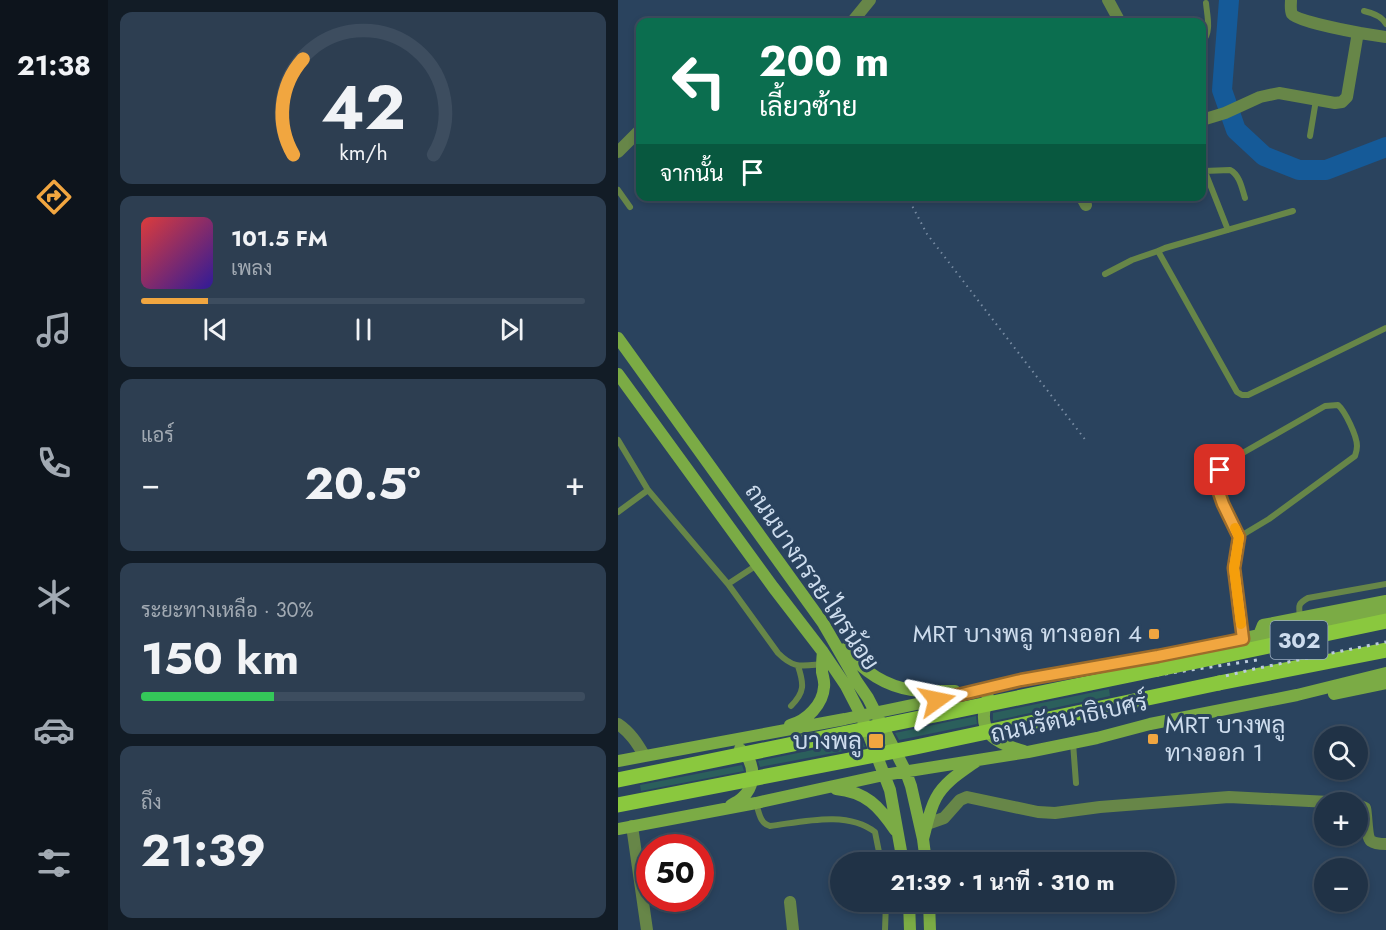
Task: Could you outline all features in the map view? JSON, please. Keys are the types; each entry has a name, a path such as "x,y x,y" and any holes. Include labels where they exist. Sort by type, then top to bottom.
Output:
{"main road":[{"name":"ถนนบางกรวย-ไทรน้อย","path":"618,338 823,623 876,712 906,772 925,852"},
{"name":"ถนนบางกรวย-ไทรน้อย","path":"618,374 822,658 846,686 861,715 890,790 901,852"},
{"path":"1259,635 1263,624 1386,601"},
{"name":"ถนนรัตนาธิเบศร์","path":"618,761 861,715 1008,683 1158,656 1386,609"},
{"name":"ถนนรัตนาธิเบศร์","path":"618,780 1386,621"},
{"path":"823,623 854,661 888,683 912,690 974,692"},
{"name":"ถนนรัตนาธิเบศร์","path":"618,805 916,747 1219,682 1386,650"},
{"path":"752,736 796,724 811,714 822,698 825,686 822,658"},
{"name":"ถนนรัตนาธิเบศร์","path":"618,829 756,803 884,775 1073,743 1386,673"},
{"path":"1008,683 996,688 988,696 983,717 988,732 996,741 1028,752"},
{"path":"1271,700 1282,705 1386,683"},
{"path":"710,744 731,745 740,749 752,768 750,788 743,798 729,806 717,809"},
{"path":"923,839 936,797 948,783 979,760"},
{"path":"828,788 857,793 869,800 898,833"},
{"path":"895,819 917,815"},
{"path":"909,912 910,930"},
{"path":"930,912 931,930"}],"street":[{"path":"855,18 870,0"},
{"path":"1108,0 1118,18"},
{"path":"1291,0 1294,16 1311,22 1386,37"},
{"path":"1206,119 1245,105 1260,97 1279,93 1342,102 1347,97 1357,38 1360,33"},
{"path":"618,152 636,134"},
{"path":"618,724 626,729 644,755"},
{"path":"927,824 944,818 960,800 967,797 1038,812 1055,813 1228,796 1314,801"},
{"path":"632,826 647,930"},
{"path":"1368,837 1370,841 1386,844"},
{"path":"790,902 793,930"}],"lane":[{"path":"1206,3 1208,34 1206,38"},
{"path":"1364,10 1384,19 1386,24"},
{"path":"1310,136 1316,100"},
{"path":"1206,167 1234,172 1245,198"},
{"path":"1206,175 1228,230"},
{"path":"618,190 630,207"},
{"path":"1105,274 1126,262 1166,248 1293,211"},
{"path":"1158,251 1237,392 1242,395 1248,395 1386,328"},
{"path":"1239,537 1269,519 1355,456 1357,442 1343,410 1338,405 1325,406 1227,462 1215,481 1239,537 1234,568 1243,639"},
{"path":"618,440 648,490 728,584 778,653 787,662 798,666 822,658"},
{"path":"618,512 648,490"},
{"path":"728,584 757,565"},
{"path":"1300,617 1299,605 1308,598 1386,584"},
{"path":"791,706 801,696 803,686 798,666"},
{"path":"1073,743 1076,783"},
{"path":"756,803 762,822 770,826 824,819 843,820 869,828 875,832 879,852"},
{"path":"885,930 886,912"}],"path":[{"path":"910,201 927,234 1087,442"}],"building":[{"path":"1109,689 1110,696 993,721 993,713"},
{"path":"976,716 977,724 899,740 895,733"},
{"path":"862,740 865,747 760,767 758,761"},
{"path":"742,765 744,771 641,791 640,785"}],"waterway":[{"path":"1229,0 1222,90 1236,130 1264,156 1299,170 1326,170 1386,147"}],"railway":[{"path":"618,802 1122,701 1254,669 1386,642"},
{"path":"618,784 1118,681 1257,660"}],"slow traffic":[{"path":"1235,528 1239,537 1234,568 1241,624"}],"place":[{"name":"MRT บางพลู ทางออก 4","path":"1154,634"},
{"name":"MRT บางพลู ทางออก 1","path":"1153,739"},
{"name":"บางพลู","path":"876,741"}],"route":[{"path":"937,700 1021,680 1243,639 1234,568 1239,537 1215,481 1220,470"}]}
